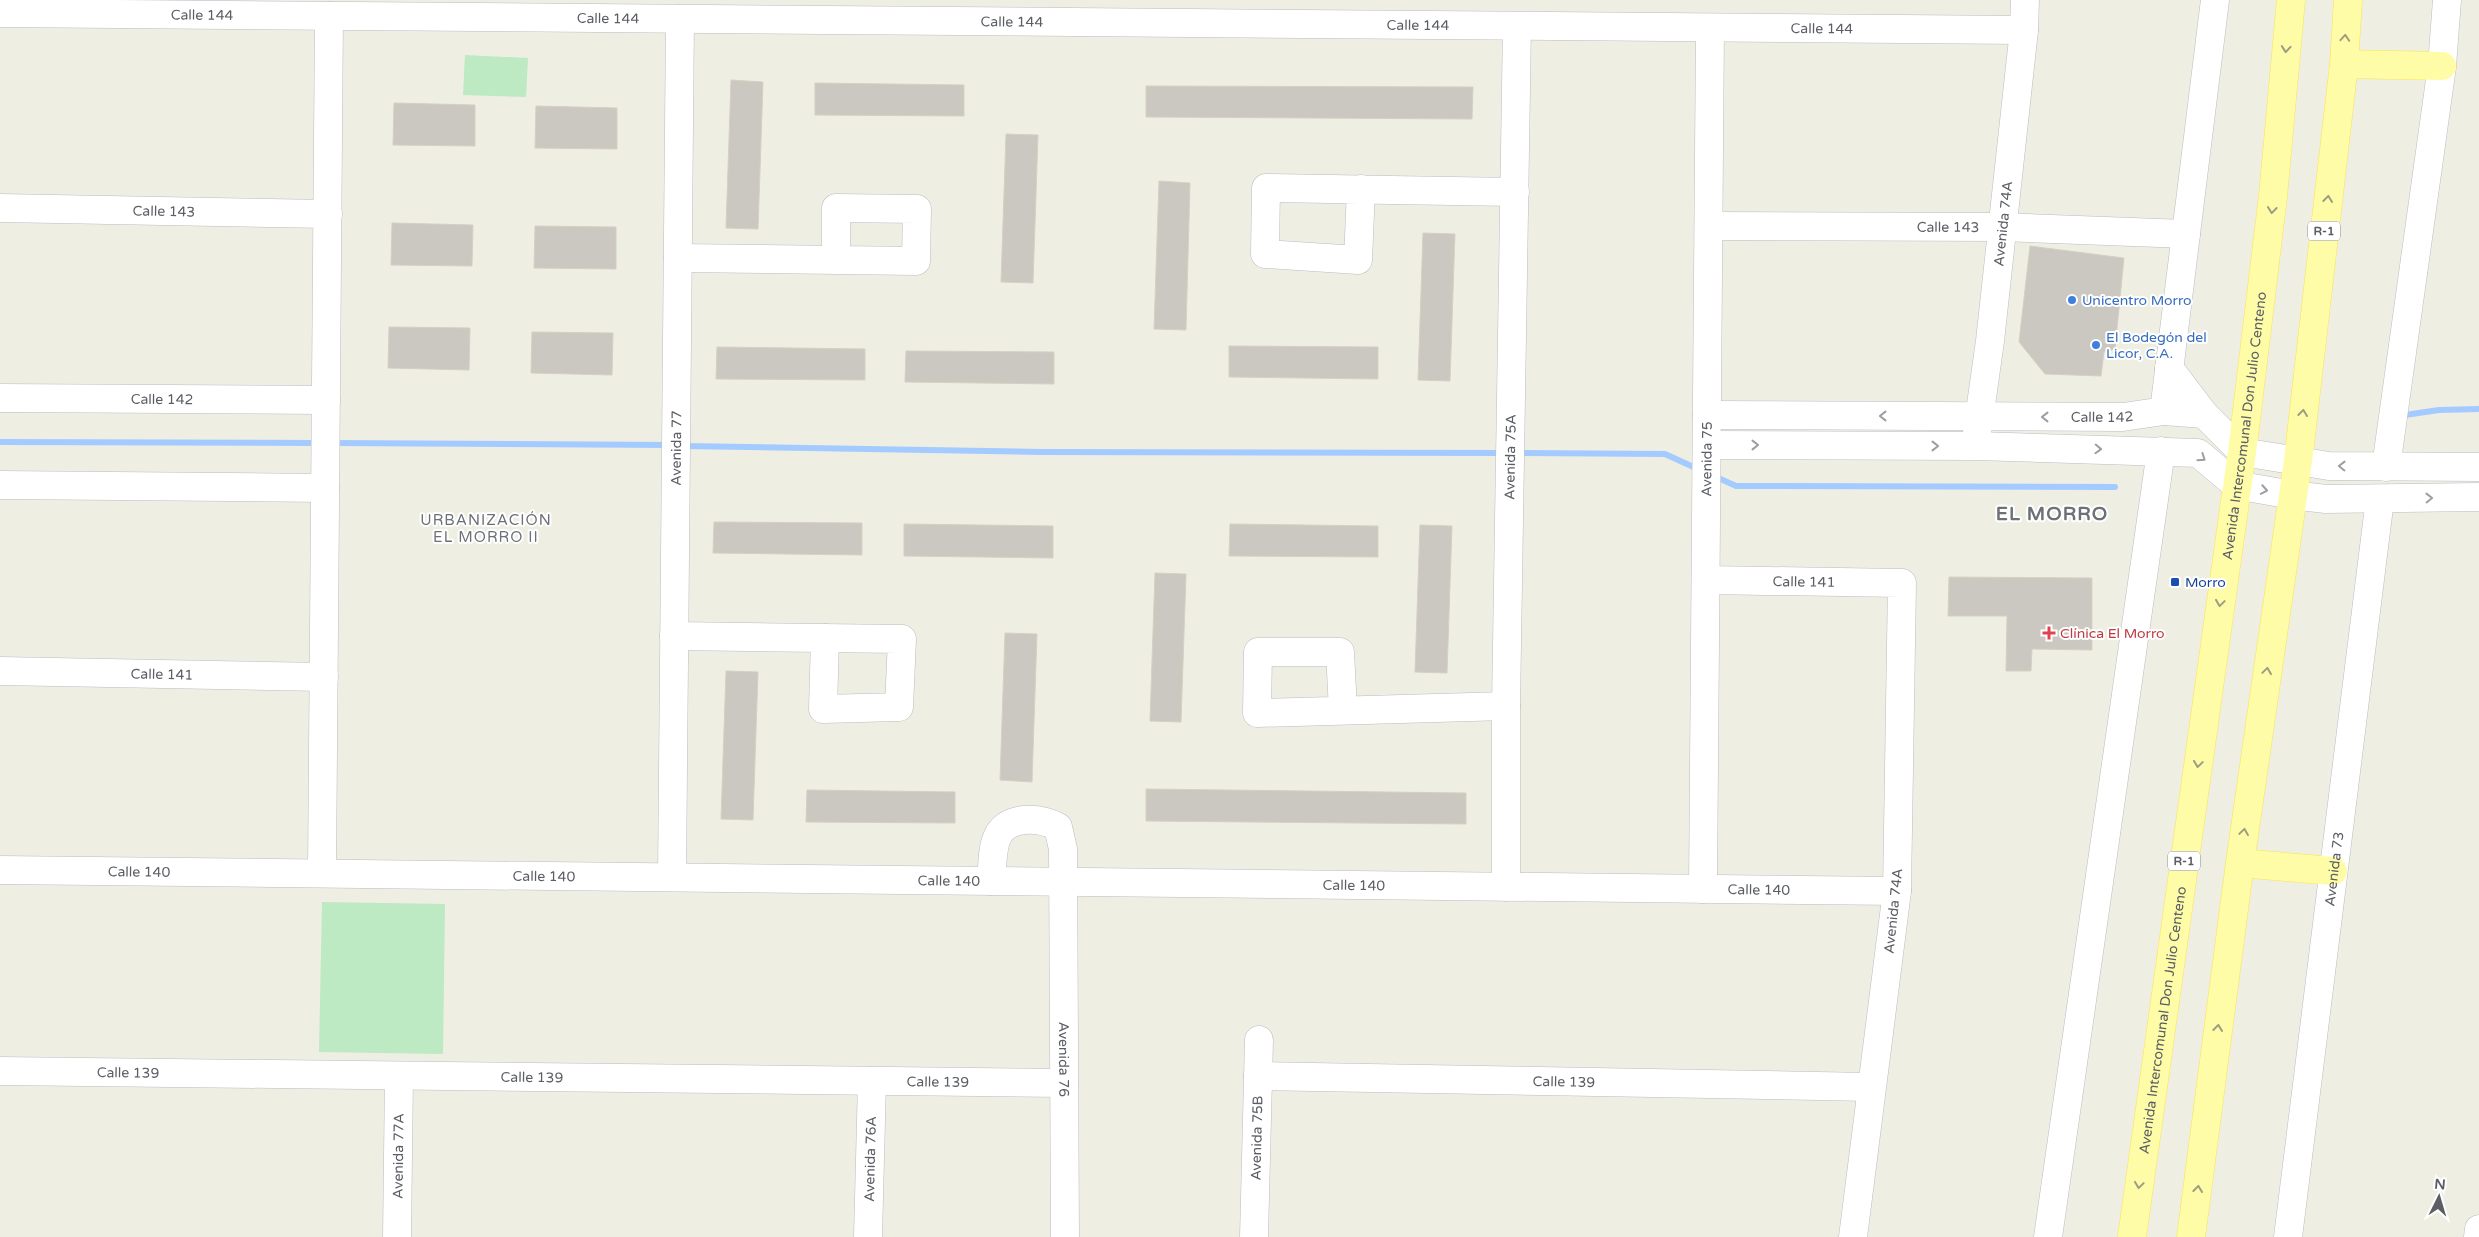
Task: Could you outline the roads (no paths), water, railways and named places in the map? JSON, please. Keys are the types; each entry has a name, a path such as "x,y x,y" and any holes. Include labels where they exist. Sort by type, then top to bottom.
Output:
{"main road":[{"name":"Avenida Intercomunal Don Julio Centeno","path":"2132,1237 2242,452 2273,196 2291,0"},
{"name":"R-1","path":"2191,1237 2240,863 2298,461 2344,64 2348,0"},
{"path":"2344,64 2442,66"},
{"path":"2240,863 2333,871"}],"street":[{"name":"Avenida 74A","path":"1975,446 2002,227 2024,30 2025,0"},
{"path":"2164,411 2214,0"},
{"path":"2386,467 2442,66 2448,0"},
{"name":"Calle 144","path":"0,13 680,19 1070,11 1517,26 2024,30"},
{"path":"322,873 329,16"},
{"name":"Avenida 77","path":"672,877 680,19"},
{"name":"Avenida 75A","path":"1506,887 1509,466 1517,26"},
{"name":"Avenida 75","path":"1703,889 1710,28"},
{"path":"1361,189 1515,192"},
{"name":"Calle 143","path":"0,208 328,214"},
{"name":"Calle 143","path":"1709,226 2002,227 2186,234"},
{"path":"678,258 836,260"},
{"path":"2169,368 2204,414 2242,452 2329,466 2479,467"},
{"name":"Calle 142","path":"0,398 326,411"},
{"name":"Calle 142","path":"1707,414 1980,417 2122,417 2164,411 2204,414"},
{"path":"1706,462 1975,446 2160,451 2198,453 2236,485 2292,495 2326,499 2479,497"},
{"path":"2048,1237 2160,451"},
{"path":"0,485 325,488"},
{"name":"Avenida 73","path":"2288,1237 2380,499"},
{"name":"Calle 141","path":"1706,580 1902,582"},
{"name":"Avenida 74A","path":"1853,1237 1897,891 1902,582"},
{"path":"674,636 825,638"},
{"name":"Calle 141","path":"0,671 324,678"},
{"path":"1343,710 1506,706"},
{"name":"Avenida 76","path":"990,881 997,836 1002,827 1010,822 1028,820 1050,822 1058,827 1064,848 1065,1237"},
{"name":"Calle 140","path":"0,870 1897,891"},
{"name":"Avenida 75B","path":"1254,1237 1259,1040"},
{"name":"Calle 139","path":"0,1071 1064,1083"},
{"name":"Avenida 77A","path":"397,1237 399,1076"},
{"name":"Calle 139","path":"1258,1076 1871,1087"},
{"name":"Avenida 76A","path":"868,1237 872,1081"},
{"path":"2478,1237 2479,1229"}],"waterway":[{"path":"2405,415 2439,410 2479,409"},
{"path":"0,442 318,443"},
{"path":"331,443 671,445"},
{"path":"683,446 1041,452 1503,453"},
{"path":"1516,453 1665,454 1700,470"},
{"path":"1714,476 1736,486 2115,487"}],"place":[{"name":"Unicentro Morro","path":"2072,300"},
{"name":"El Bodegón del Licor, C.A.","path":"2096,345"},
{"name":"Morro","path":"2175,582"},
{"name":"Clínica El Morro","path":"2049,633"}],"district":[{"name":"EL MORRO","path":"2052,513"},
{"name":"URBANIZACIÓN EL MORRO II","path":"486,528"}]}
